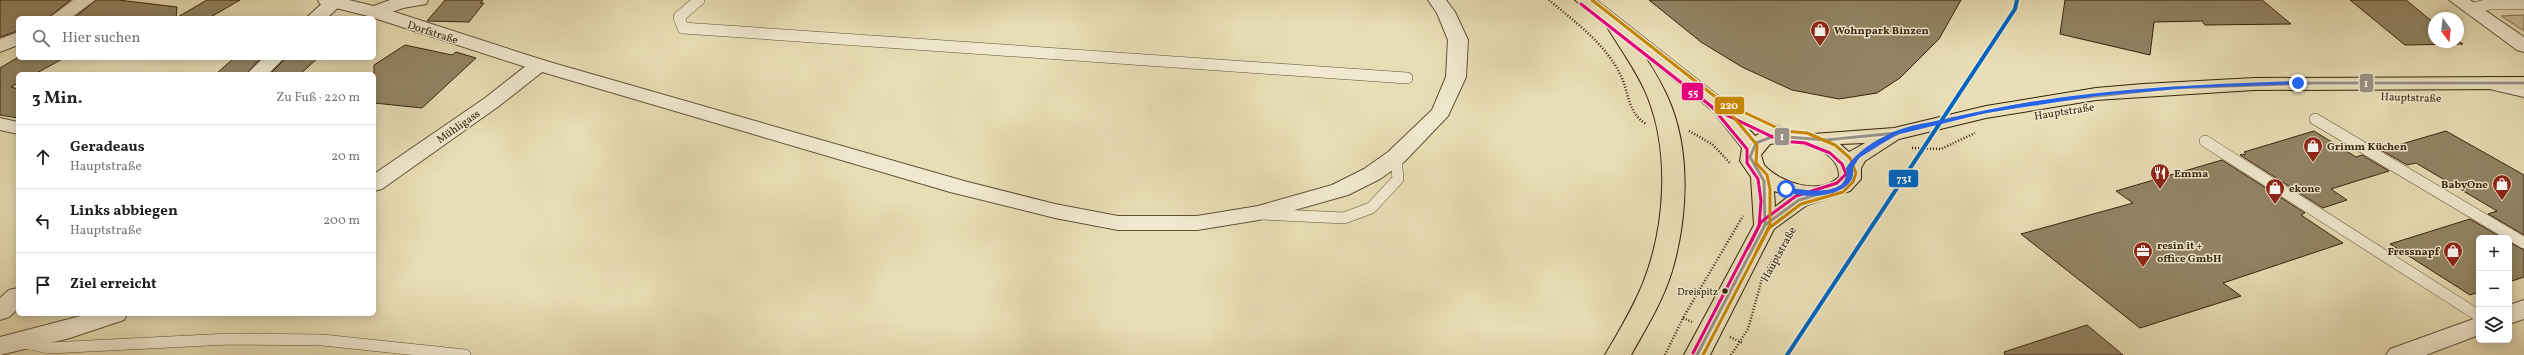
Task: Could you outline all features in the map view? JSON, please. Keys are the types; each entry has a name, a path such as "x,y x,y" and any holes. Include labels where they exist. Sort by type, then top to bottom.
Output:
{"main road":[{"path":"1584,0 1719,106 1783,136"},
{"path":"1615,25 1658,98 1667,130 1672,171 1672,198 1663,260 1639,318 1618,355"},
{"name":"Hauptstraße","path":"1697,355 1765,225 1799,200 1814,194 1833,191 1846,184 1850,174 1850,168 1856,157 1986,112 2096,94 2254,84 2524,83"},
{"path":"1719,106 1753,148"},
{"name":"Hauptstraße","path":"1814,194 1786,189 1762,176 1752,164 1750,158 1753,148 1764,139 1783,136 1814,140 1900,141"},
{"name":"Hauptstraße","path":"1814,140 1833,149 1846,161 1850,168"},
{"path":"1762,176 1765,225"}],"street":[{"path":"61,16 86,0"},
{"path":"375,12 399,3 419,0"},
{"name":"Dorfstraße","path":"331,1 375,12 539,65 958,187 1055,211 1118,223 1197,223 1260,214 1340,190 1372,174 1396,157 1441,112 1456,77 1458,40 1446,12 1437,0"},
{"path":"317,16 331,1"},
{"path":"2464,4 2524,46"},
{"path":"0,46 16,39"},
{"path":"259,72 272,60"},
{"name":"Mühligass","path":"376,183 492,102 539,65"},
{"path":"2488,83 2524,92"},
{"path":"0,124 16,128"},
{"path":"0,312 16,298"},
{"path":"2512,314 2524,310"},
{"path":"10,344 108,316"},
{"path":"2399,355 2476,327"}],"lane":[{"path":"699,0 679,17 683,28 1407,78"},
{"path":"2464,4 2524,4"},
{"path":"2464,4 2499,11 2524,11"},
{"path":"2315,119 2524,243"},
{"path":"2205,141 2476,314"},
{"path":"1260,214 1344,218 1371,208 1398,179 1396,157"},
{"path":"10,344 50,348 230,339 322,340 465,355"}],"path":[{"path":"1549,0 1583,28 1613,62 1621,76 1636,118 1646,124"},
{"path":"1685,130 1702,136 1714,146 1735,169"},
{"path":"1900,141 1941,149 1978,132"},
{"path":"1665,355 1683,318 1744,214"},
{"name":"Hauptstraße","path":"1731,355 1743,343 1749,330 1762,278 1791,229"}],"shaded area":[{"path":"2524,15 2524,31 2501,16"}],"building":[{"path":"0,0 70,0 50,16 16,16 16,32 0,37"},
{"path":"96,0 118,0 177,7 176,16 76,16"},
{"path":"207,0 240,0 212,16 179,16"},
{"path":"445,0 483,0 480,3 484,3 469,22 427,21"},
{"name":"Wohnpark Binzen","path":"1649,0 1961,0 1939,39 1900,78 1877,93 1839,99 1792,90 1742,67 1701,42"},
{"path":"2065,0 2262,0 2291,24 2205,25 2202,21 2154,22 2150,55 2060,34"},
{"path":"2350,0 2406,0 2428,18 2428,45 2405,45"},
{"path":"405,45 452,55 456,52 476,58 422,108 376,103 376,72 374,72 374,65"},
{"path":"16,59 16,60 60,60 39,72 16,72 16,84 11,87 16,88 16,118 0,115 0,68"},
{"path":"232,60 259,60 248,72 218,72"},
{"path":"284,60 316,60 302,72 272,72"},
{"name":"Grimm Küchen","path":"2314,131 2356,157 2362,155 2389,171 2331,189 2347,200 2323,208 2240,155 2246,154 2244,152"},
{"name":"BabyOne","path":"2446,131 2524,175 2524,235 2488,214 2497,211 2416,163 2407,165 2381,150"},
{"path":"2222,160 2305,213 2301,215 2343,243 2223,283 2241,296 2140,328 2021,234 2133,203 2116,191"},
{"name":"Fressnapf","path":"2470,219 2497,235 2476,235 2476,293 2470,295 2390,244"},
{"path":"2512,244 2524,250 2524,277 2512,281"},
{"path":"2087,325 2123,355 2005,355 2004,352"}],"transit line":[{"name":"220","path":"1592,0 1722,102 1784,131 1807,133 1835,145 1850,158 1856,173 1853,182 1843,192 1801,204 1769,228 1703,355"},
{"name":"731","path":"1787,355 2015,9 2017,0"},
{"name":"55","path":"1581,4 1716,110 1781,141 1805,143 1830,153 1842,164 1846,174 1837,183 1796,196 1761,222 1693,353"},
{"name":"1","path":"1697,355 1765,225 1799,200 1840,188 1849,179 1850,168 1859,156 1871,147 1901,132 1949,119 2032,103 2172,88 2313,83 2524,83"},
{"name":"220","path":"1720,101 1757,145 1756,163 1767,175 1770,189 1770,225 1756,252"},
{"name":"55","path":"1712,107 1747,149 1746,160 1748,166 1758,179 1761,201 1760,223 1748,248"},
{"name":"1","path":"1765,225 1764,181 1750,157 1756,143 1767,137 1774,136 1809,140 1826,140 1896,133"}],"place":[{"name":"Wohnpark Binzen","path":"1820,47"},
{"name":"Grimm Küchen","path":"2313,163"},
{"name":"Emma","path":"2160,190"},
{"name":"BabyOne","path":"2502,201"},
{"name":"ekone","path":"2275,205"},
{"name":"resin it + office GmbH","path":"2143,268"},
{"name":"Fressnapf","path":"2453,268"},
{"name":"Dreispitz","path":"1725,291"}],"route":[{"path":"1786,189 1814,194 1833,191 1840,188 1846,184 1849,179 1850,168 1856,157 1894,134 1942,121 2035,103 2096,94 2189,87 2298,83"}]}
